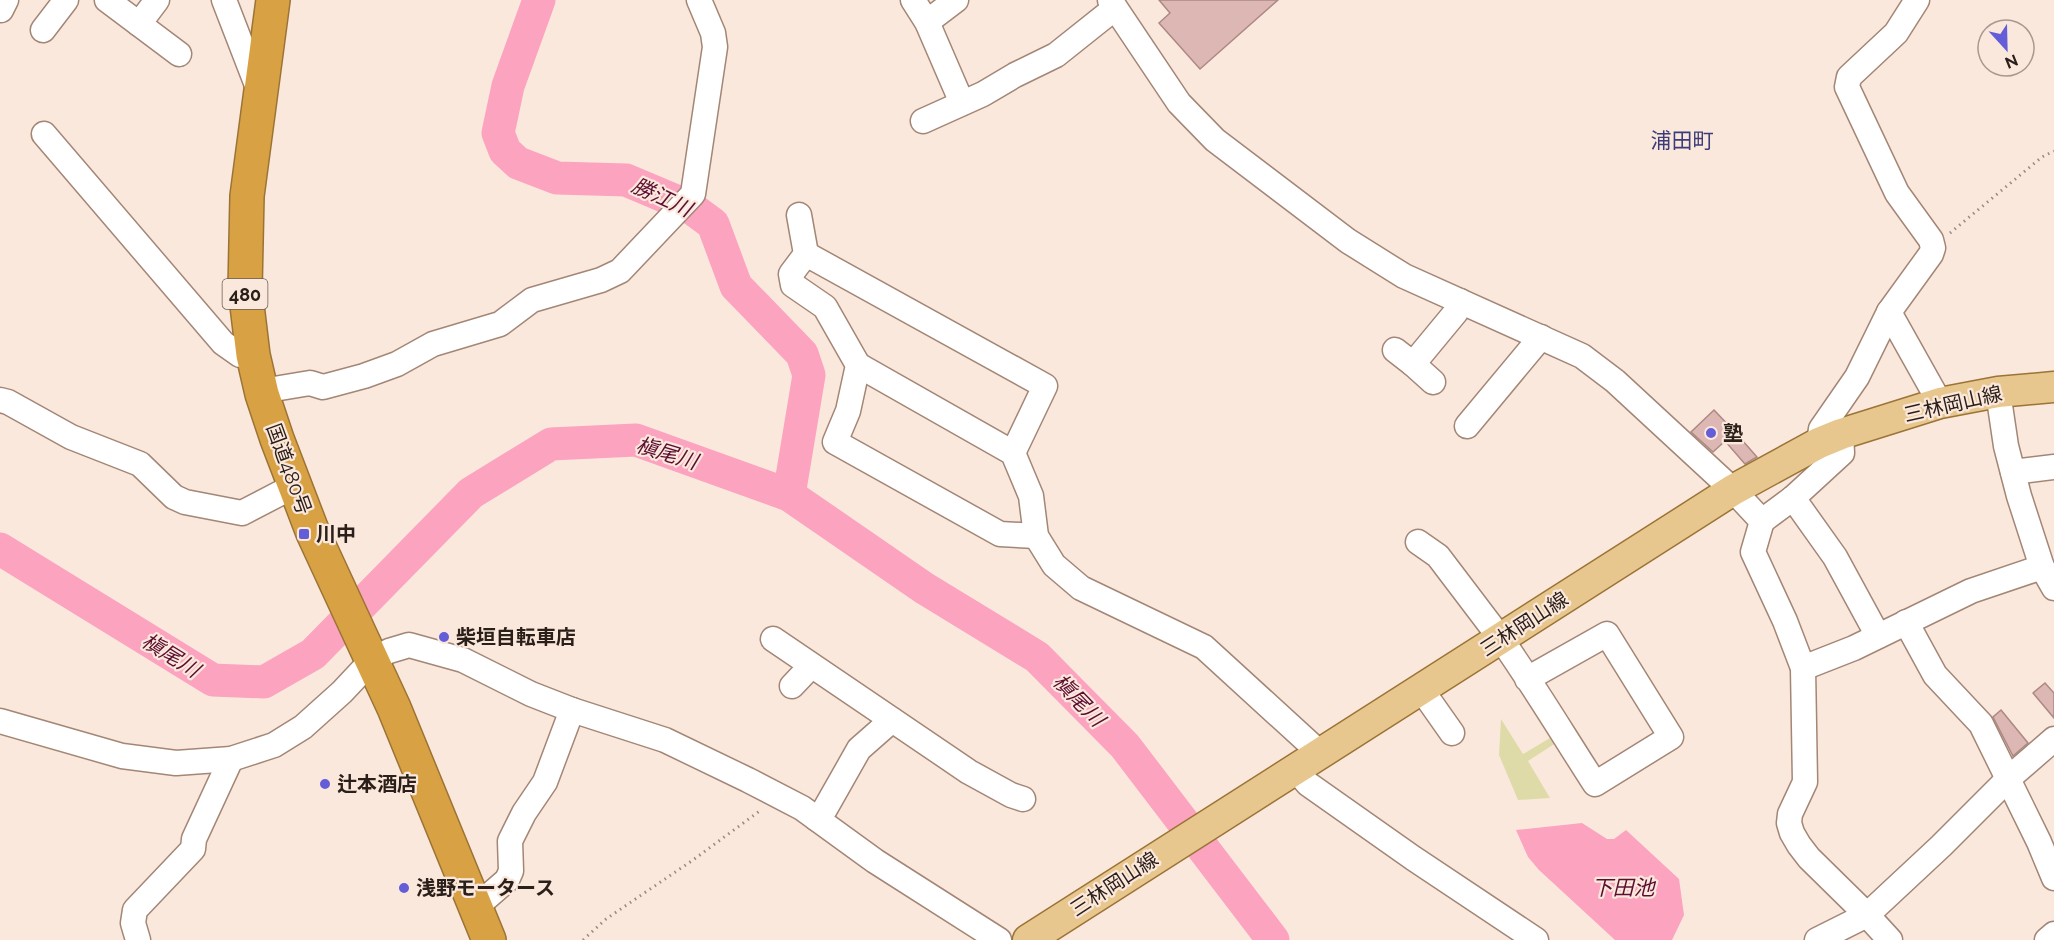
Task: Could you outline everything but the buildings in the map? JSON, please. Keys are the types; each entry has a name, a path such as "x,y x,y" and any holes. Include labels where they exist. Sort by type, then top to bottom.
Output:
{"highway":[{"name":"国道480号","path":"273,0 247,196 245,289 253,355 262,394 294,486 368,650 489,940"}],"main road":[{"name":"三林岡山線","path":"1028,940 1732,490 1830,438 1940,403 1998,392 2054,387"}],"street":[{"path":"1,10 6,0"},
{"path":"43,30 66,0"},
{"path":"107,0 179,54"},
{"path":"139,24 157,0"},
{"path":"224,0 261,95"},
{"path":"262,394 274,389 310,383 323,387 364,376 397,364 434,344 500,324 532,300 601,280 620,271 693,194 715,47 713,33 699,0"},
{"path":"913,0 927,22 962,103"},
{"path":"927,22 956,0"},
{"path":"1890,940 1809,858 1799,845 1789,823 1790,814 1805,782 1803,668 1785,621 1753,552 1762,521 1793,498 1842,453 1821,429 1857,377 1888,312 1931,254 1933,248 1931,240 1897,194 1847,87 1849,77 1896,33 1917,0"},
{"path":"923,121 1056,55 1113,4 1179,104 1215,140 1348,241 1404,276 1582,356 1615,381 1762,521"},
{"path":"44,134 223,343 240,355 253,355"},
{"path":"799,215 806,254 791,274 793,285 825,308 858,365 1013,453 1031,496 1036,536 1054,565 1081,588 1204,647 1320,753"},
{"path":"806,254 1045,386 1013,453"},
{"path":"1433,382 1404,357 1456,312 1460,301"},
{"path":"1888,312 1940,403"},
{"path":"1467,426 1541,337"},
{"path":"858,365 848,411 835,442 1000,534 1036,536"},
{"path":"1803,668 1818,664 1971,591 2048,578 2006,446 1998,392"},
{"path":"0,400 8,402 71,437 140,464 174,497 185,502 242,513 294,486"},
{"path":"2013,472 2054,467"},
{"path":"1793,498 1835,557 1878,636"},
{"path":"1431,544 1489,626 1502,639 1527,679 1595,784 1671,737 1607,634 1527,679"},
{"path":"1906,622 1935,675 1981,724 2009,778 2047,836 2054,878"},
{"path":"773,639 892,720 941,742 969,772 1014,789"},
{"path":"0,721 122,756 176,763 231,759 274,745 303,727 342,692 368,650 389,651 409,645 463,660 531,694 572,710 665,740 779,796 802,808 922,892 999,940"},
{"path":"792,686 811,666"},
{"path":"1421,689 1452,733"},
{"path":"476,907 507,880 511,871 510,841 524,813 545,782 572,710"},
{"path":"817,819 859,749 892,720"},
{"path":"1817,940 1867,915 2009,778 2054,739"},
{"path":"138,940 133,923 135,910 193,849 194,839 231,759"},
{"path":"1294,769 1308,784 1536,940"},
{"path":"2047,940 2054,934"}],"path":[{"path":"1933,248 2000,190 2042,157 2054,151"},
{"path":"583,940 606,919 693,860 779,796"}],"shaded area":[{"path":"1501,719 1523,754 1555,735 1559,741 1528,761 1550,798 1518,800 1499,755"}],"water":[{"name":"下田池","path":"1582,823 1607,839 1614,839 1626,830 1679,879 1684,915 1672,940 1615,940 1539,870 1528,857 1516,830"}],"waterway":[{"name":"勝江川","path":"539,0 508,86 498,133 505,151 518,163 557,178 626,180 690,207 713,224 736,286 802,354 809,375 789,495"},
{"name":"槇尾川","path":"0,549 213,680 264,682 313,654 471,493 551,444 636,440 789,495 924,588 1037,657 1125,746 1273,940"}],"place":[{"name":"塾","path":"1711,433"},
{"name":"川中","path":"304,534"},
{"name":"柴垣自転車店","path":"444,637"},
{"name":"辻本酒店","path":"325,784"},
{"name":"浅野モータース","path":"404,888"}],"district":[{"name":"浦田町","path":"1682,140"}]}
